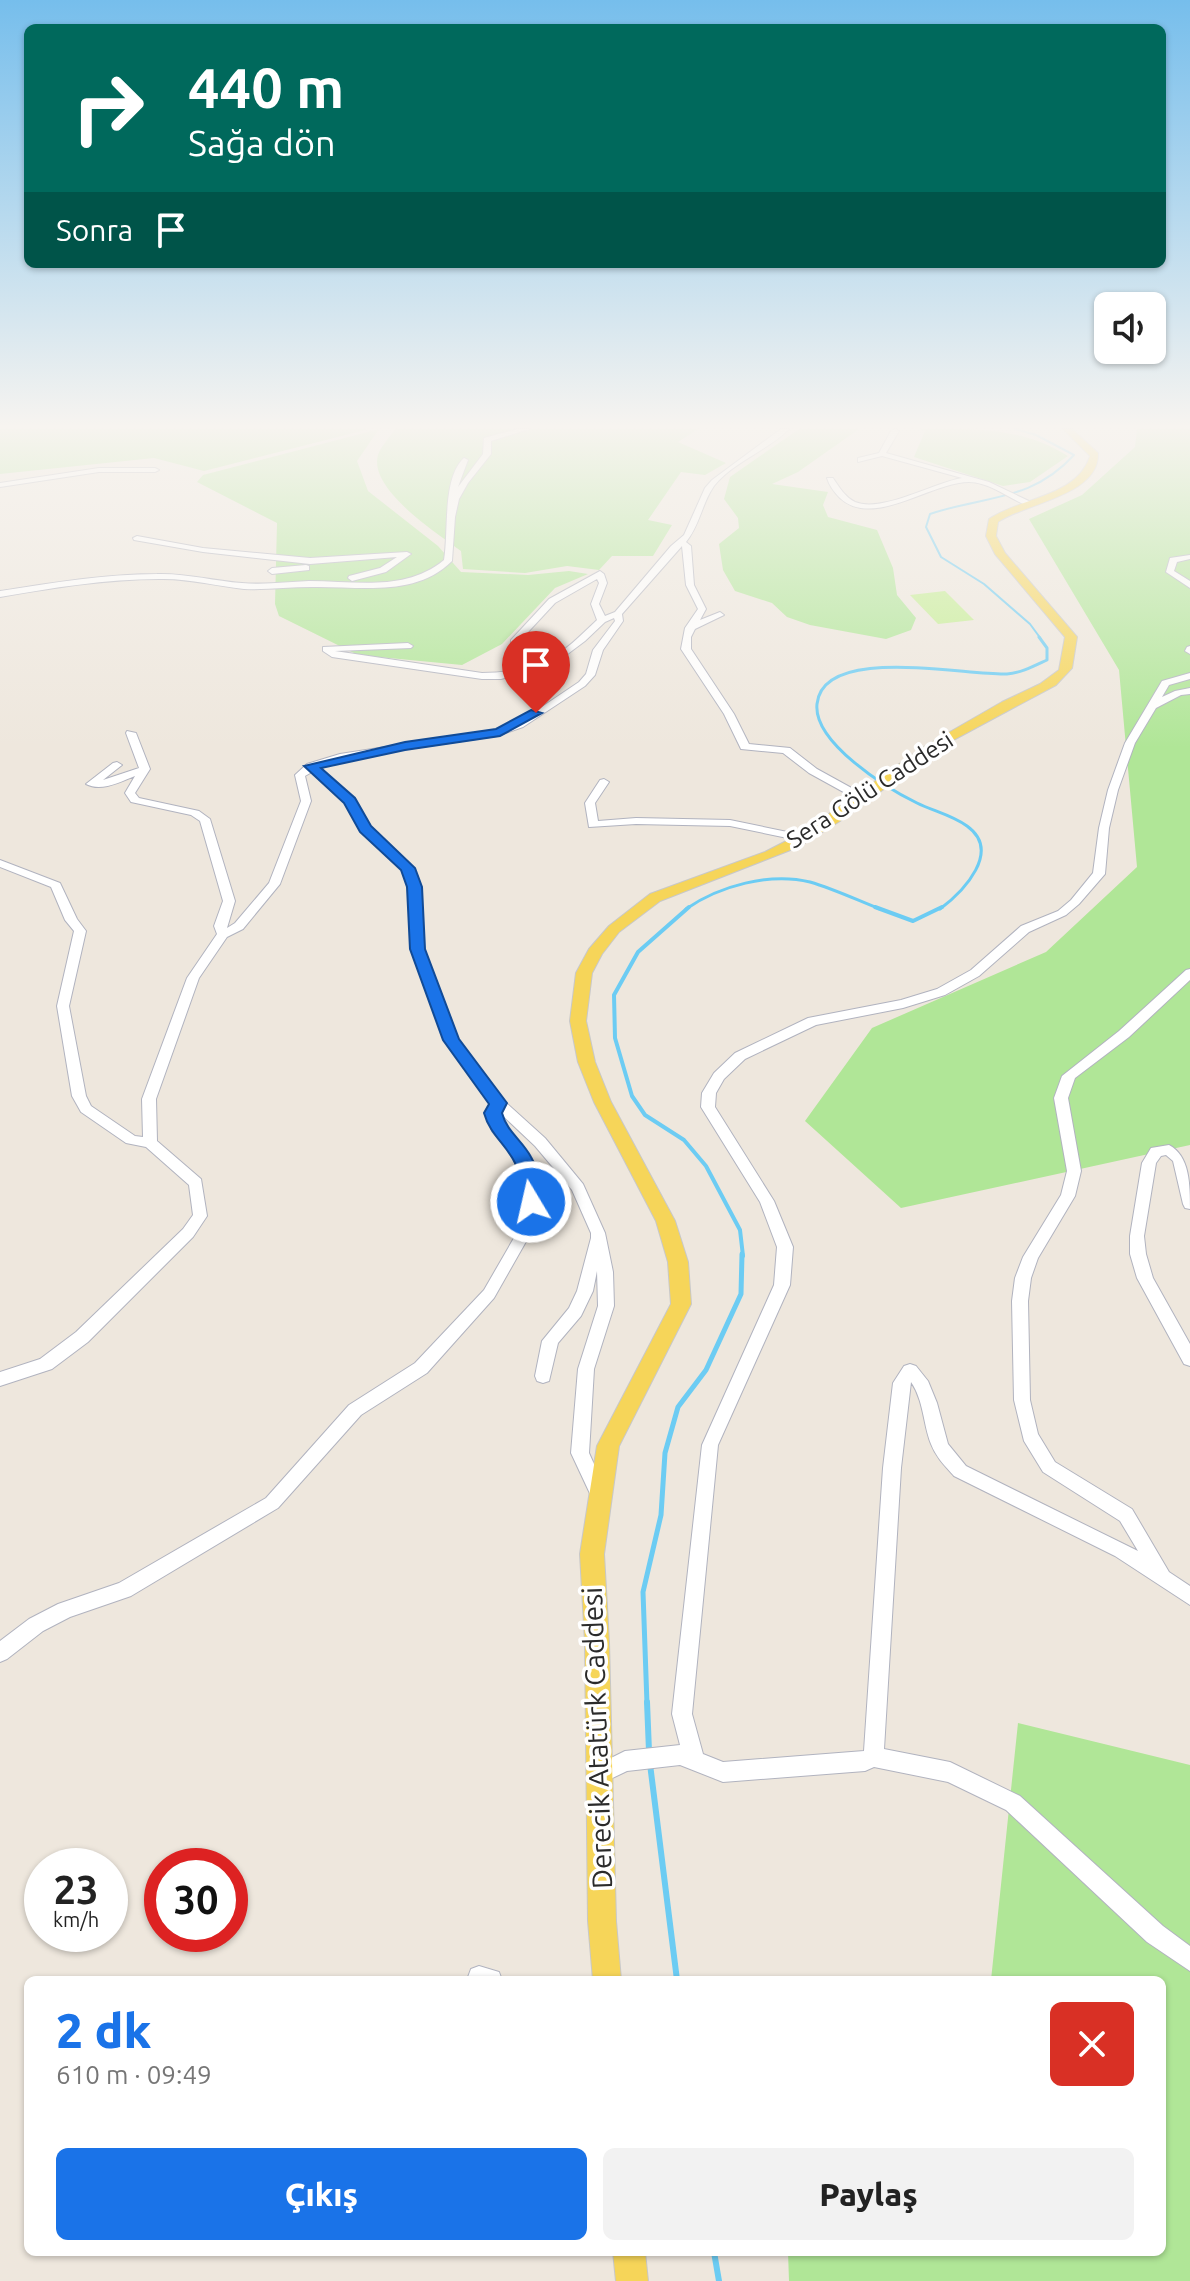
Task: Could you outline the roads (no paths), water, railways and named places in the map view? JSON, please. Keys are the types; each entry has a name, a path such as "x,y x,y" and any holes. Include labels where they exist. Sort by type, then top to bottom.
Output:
{"main road":[{"name":"Sera Gölü Caddesi","path":"599,1495 608,1446 675,1318 681,1304 683,1284 668,1227 594,1081 581,1039 582,980 592,955 606,937 653,898 682,883 792,845 973,722 1044,687 1064,672 1071,653 1071,637 1000,554 991,535"},
{"name":"Derecik Atatürk Caddesi","path":"599,1495 592,1554 602,1921 607,1976"},
{"path":"629,2256 632,2281"}],"street":[{"path":"0,594 79,580 143,577 182,578 257,587 400,583 436,571 448,561 450,535"},
{"path":"408,646 326,649 332,654 408,667 501,676 550,663 602,620 618,614 687,535"},
{"path":"137,538 203,550 310,561 407,554 395,564 364,576 308,584"},
{"path":"683,543 690,557 690,585 702,609 696,622 688,628 686,649 729,714 745,747 786,750 813,771 862,798"},
{"path":"1190,557 1173,560 1170,572 1190,585"},
{"path":"272,571 395,564"},
{"path":"514,642 528,631 552,601 600,574 603,583 595,604 602,620"},
{"path":"150,1143 149,1099 193,978 223,934 239,926 274,884 306,801 300,775 326,760 477,737 508,729 582,684 590,675 598,650 619,621 618,614"},
{"path":"688,628 720,615"},
{"path":"688,1758 682,1714 710,1445 782,1285 785,1247 767,1201 708,1107 709,1093 719,1076 740,1056 794,1028 834,1015 903,1004 941,992 975,973 1025,929 1062,913 1075,902 1099,874 1104,828 1113,790 1130,743 1165,683 1190,676"},
{"path":"1151,706 1178,693 1190,691"},
{"path":"131,733 145,769"},
{"path":"117,765 91,784 106,783 145,769"},
{"path":"311,766 350,801 365,829 407,868 415,887 418,949 451,1040 498,1103 540,1142 578,1188 598,1233 605,1272 606,1306 586,1369 580,1453 599,1495"},
{"path":"145,769 130,793 135,800 195,813 205,819 229,901 220,926 223,934"},
{"path":"604,782 590,803 593,825 636,821 730,823 802,838"},
{"path":"0,863 56,885 71,920 80,931 63,1006 79,1096 86,1109 131,1140 150,1143 196,1183 200,1216 188,1233 82,1337 46,1364 0,1379"},
{"path":"1163,1578 1126,1515 1049,1467 1030,1436 1022,1400 1020,1301 1023,1278 1031,1257 1068,1196 1074,1171 1061,1098 1069,1076 1124,1034 1190,973"},
{"path":"0,1653 36,1625 65,1610 124,1590 272,1503 355,1410 421,1368 489,1294 525,1231 531,1202 530,1179 522,1158 497,1128 493,1113 498,1103"},
{"path":"1190,1204 1180,1159 1169,1150 1156,1152 1149,1163 1137,1236 1138,1254 1145,1278 1190,1359"},
{"path":"543,1376 550,1341 575,1312 585,1291 598,1233"},
{"path":"874,1757 892,1468 901,1383 910,1371 919,1378 927,1393 938,1441 960,1471 1007,1496 1068,1521 1121,1550 1190,1596"},
{"path":"600,1774 625,1761 688,1758 723,1772 865,1761 874,1757 950,1772 1013,1803 1155,1934 1190,1960"}],"waterway":[{"path":"930,535 941,557 984,584 1030,624 1041,639"},
{"path":"940,909 959,892 976,870 981,847 977,836 961,822 904,796 854,762 827,733 819,719 817,704 825,686 843,674 869,669 898,667 1007,674 1022,671 1047,660 1047,648 1039,637"},
{"path":"688,908 745,883 795,879 837,891 877,908"},
{"path":"877,908 913,921 942,907"},
{"path":"688,908 638,952 614,995 615,1038 632,1096 645,1115 684,1140 706,1166 740,1230 743,1256"},
{"path":"647,1704 643,1592 661,1515 665,1453 678,1407 706,1370 741,1294 742,1254"},
{"path":"647,1702 649,1751"},
{"path":"650,1764 676,1976"},
{"path":"715,2256 719,2281"}]}
